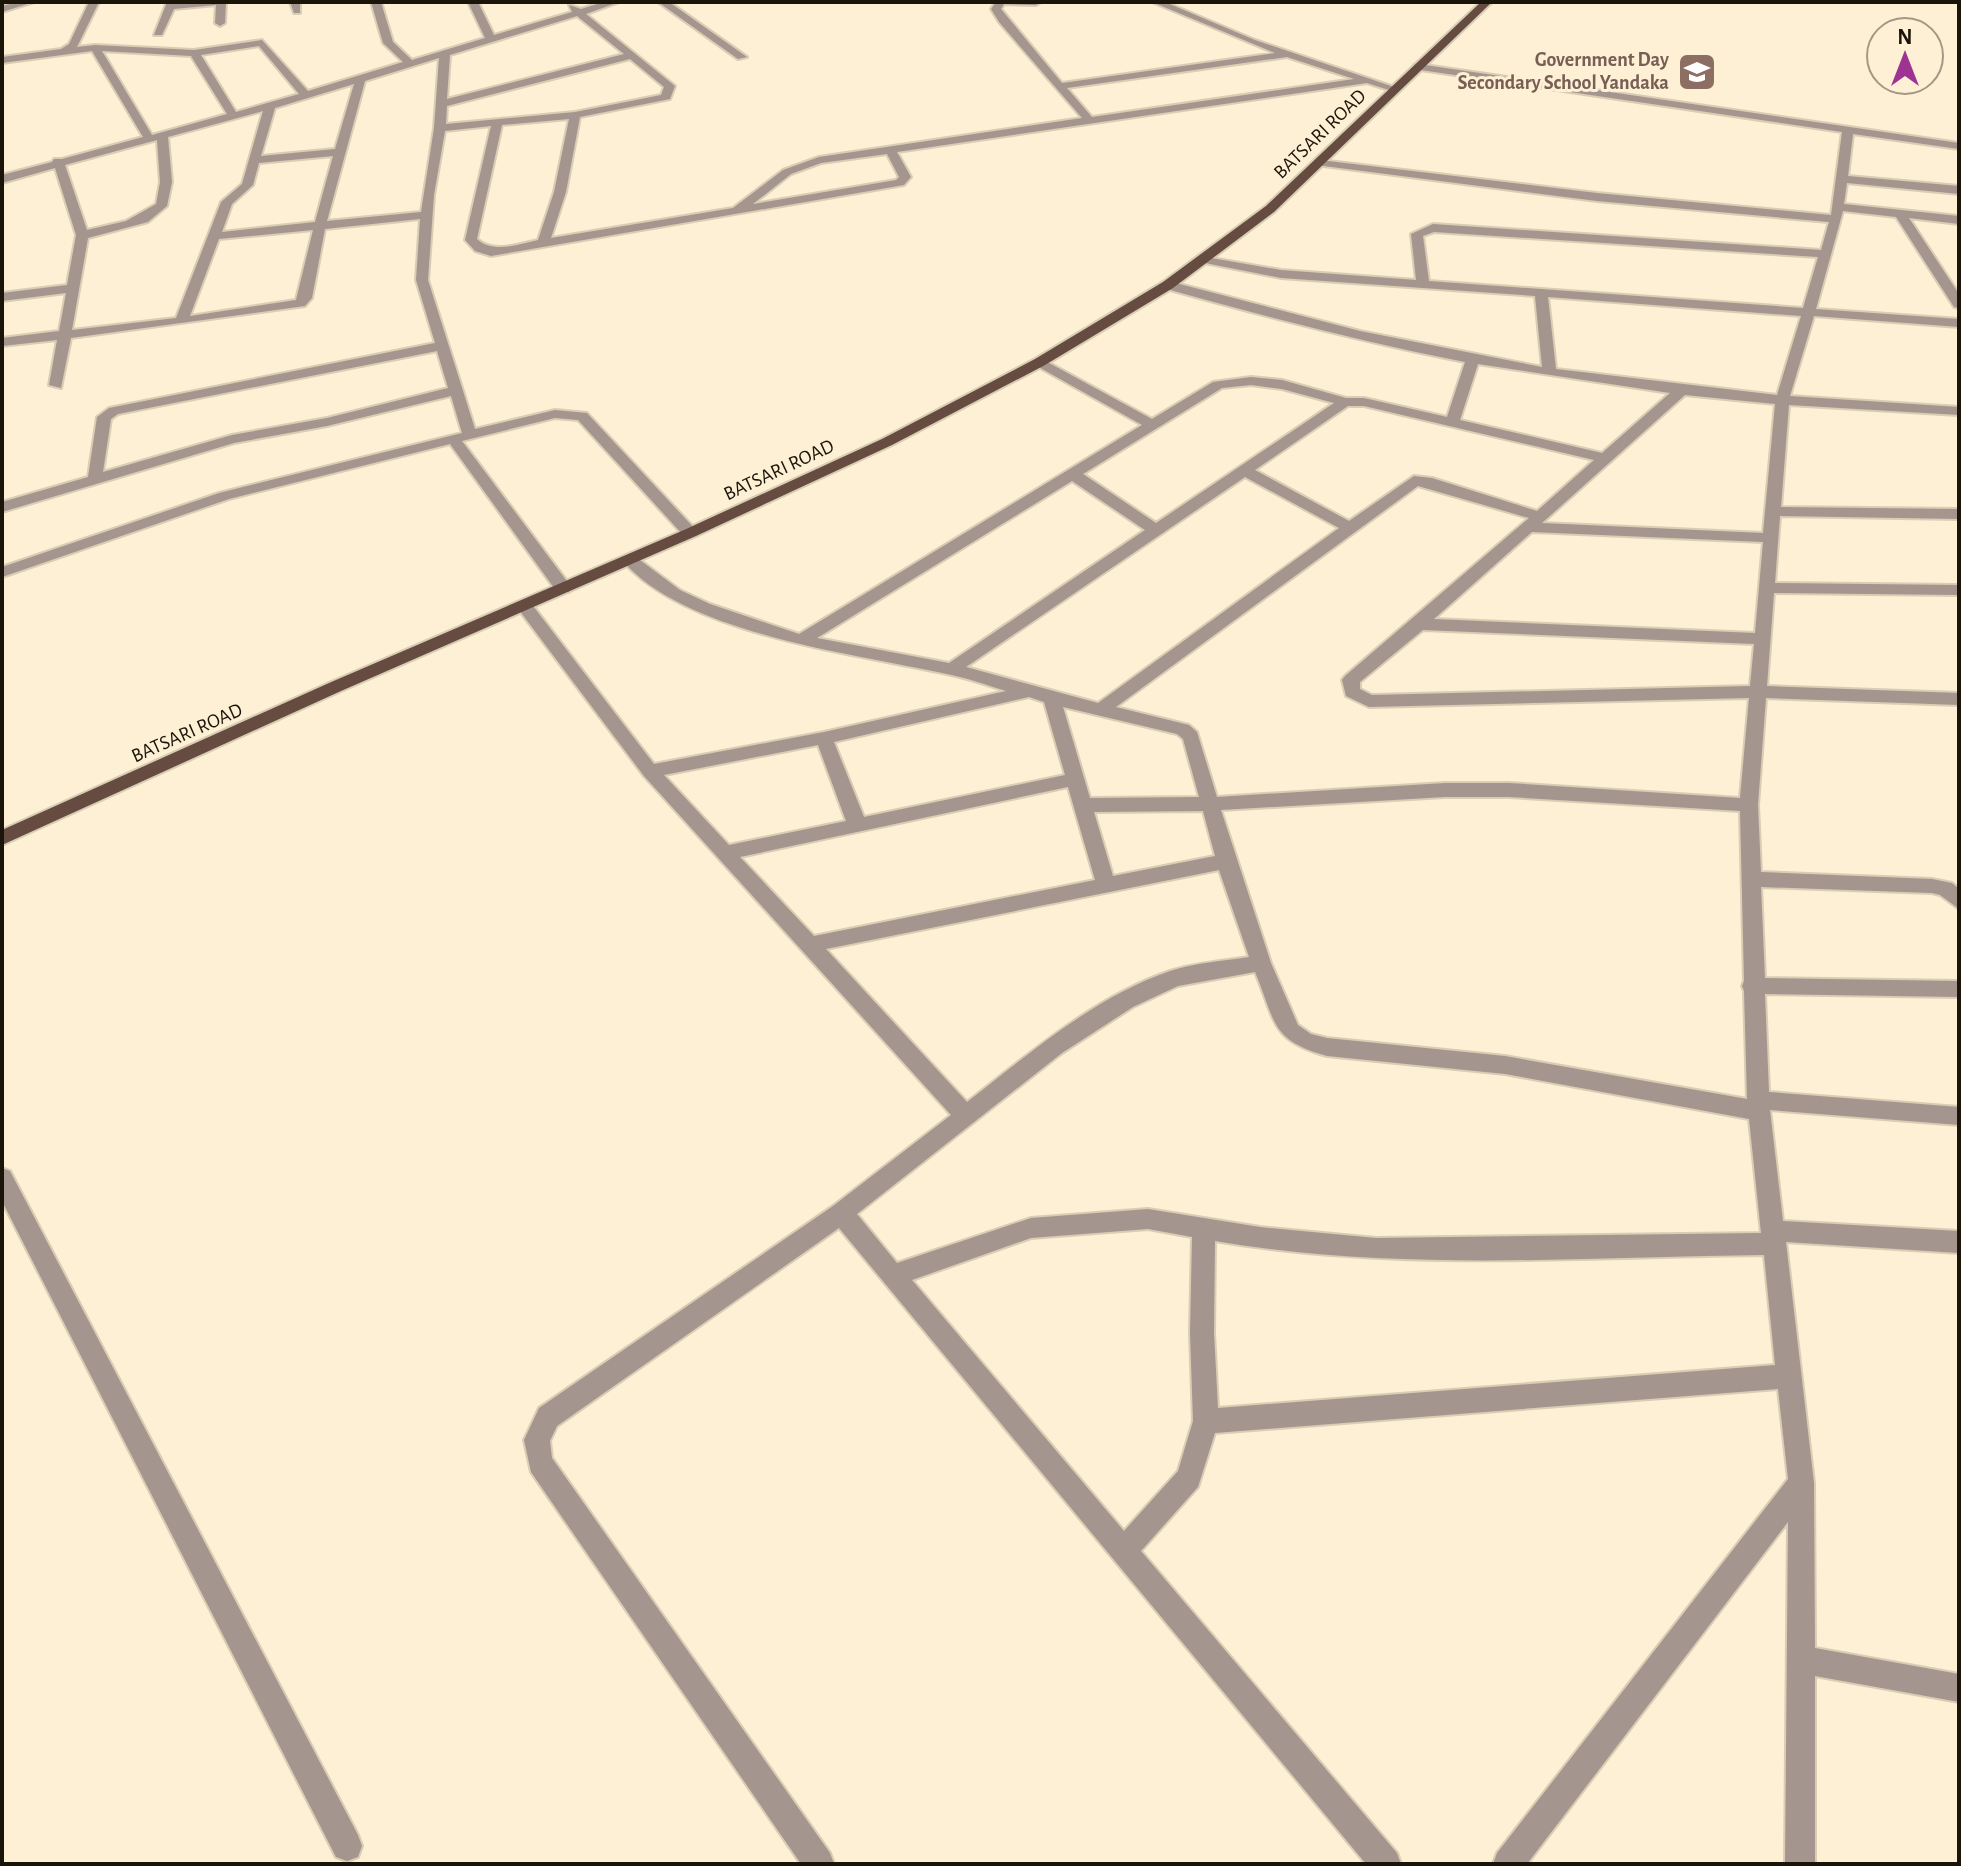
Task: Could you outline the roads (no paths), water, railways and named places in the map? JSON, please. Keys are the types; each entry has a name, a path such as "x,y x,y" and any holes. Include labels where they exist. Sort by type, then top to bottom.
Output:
{"main road":[{"name":"BATSARI ROAD","path":"2,838 335,687 690,533 887,442 1040,362 1168,285 1270,209 1487,2"}],"street":[{"path":"2,9 29,2"},
{"path":"66,50 73,46 94,2"},
{"path":"158,33 171,4 219,2 220,23"},
{"path":"376,2 388,43 410,63"},
{"path":"473,2 490,38"},
{"path":"440,128 575,115 666,97 670,86 576,13 568,2"},
{"path":"2,179 58,161 360,80 614,2"},
{"path":"663,2 742,57"},
{"path":"1001,2 996,9 1003,20 1088,119"},
{"path":"1007,2 1036,2"},
{"path":"1157,2 1251,42 1395,89"},
{"path":"2,60 95,48 194,53 262,43 306,95"},
{"path":"95,48 148,137"},
{"path":"445,52 440,128 426,215 423,286 470,436"},
{"path":"194,53 233,115"},
{"path":"1061,86 1288,54"},
{"path":"441,104 633,55"},
{"path":"1418,67 1959,146"},
{"path":"2,342 181,321 300,303 305,298 320,225 360,80"},
{"path":"735,212 787,172 819,160 1368,80"},
{"path":"181,321 227,202 247,185 270,106"},
{"path":"543,245 560,192 575,115"},
{"path":"497,124 471,240 479,248 491,252 900,183 905,177 890,149"},
{"path":"1800,1864 1801,1483 1758,1105 1752,986 1749,805 1782,401 1836,213 1848,130"},
{"path":"82,235 138,222 159,211 166,200 162,133"},
{"path":"253,160 340,152"},
{"path":"56,385 82,235 58,161"},
{"path":"1320,163 1582,196 1959,220"},
{"path":"1841,179 1959,190"},
{"path":"1900,214 1959,304"},
{"path":"215,236 426,215"},
{"path":"1423,285 1417,234 1433,228 1825,254"},
{"path":"1204,259 1281,274 1959,323"},
{"path":"1168,285 1283,319 1549,370 1782,401 1959,411"},
{"path":"2,297 71,288"},
{"path":"1541,294 1549,370"},
{"path":"95,479 104,417 114,411 441,346"},
{"path":"1452,423 1473,357"},
{"path":"1040,362 1152,425"},
{"path":"801,640 1218,385 1243,379 1272,382 1345,402 1364,402 1604,458"},
{"path":"1682,390 1419,624 1351,680 1352,692 1369,701 1758,692 1959,699"},
{"path":"2,507 232,439 327,422 455,391"},
{"path":"952,669 1345,402"},
{"path":"2,572 224,496 555,414 582,416 690,533"},
{"path":"454,440 563,588"},
{"path":"1244,470 1350,528"},
{"path":"1072,474 1155,530"},
{"path":"1102,709 1420,480 1532,522 1771,538"},
{"path":"1773,511 1959,514"},
{"path":"630,560 674,594 704,608 801,640 952,669 1027,692 1183,729 1191,736 1226,861 1261,963 1290,1031 1305,1041 1327,1047 1505,1065 1758,1105 1959,1116"},
{"path":"1767,588 1959,590"},
{"path":"524,606 650,771 966,1116"},
{"path":"1419,624 1763,639"},
{"path":"650,771 824,738 1027,692"},
{"path":"1052,698 1106,885"},
{"path":"824,738 857,824"},
{"path":"726,853 1075,779"},
{"path":"1083,805 1210,804 1445,790 1509,790 1749,805"},
{"path":"809,945 1226,861"},
{"path":"1749,879 1932,886 1945,888 1959,901"},
{"path":"819,1864 540,1463 537,1440 548,1417 841,1213 1054,1047 1126,1001 1174,978 1261,963"},
{"path":"1752,986 1959,989"},
{"path":"2,1178 347,1846"},
{"path":"841,1213 1386,1864"},
{"path":"893,1275 1031,1228 1148,1219 1260,1238 1376,1249 1773,1237 1959,1242"},
{"path":"1124,1551 1189,1478 1206,1421 1202,1333 1204,1229"},
{"path":"1206,1421 1789,1376"},
{"path":"1508,1864 1801,1483"},
{"path":"1801,1660 1959,1688"}],"place":[{"name":"Government Day Secondary School Yandaka","path":"1697,72"}]}
